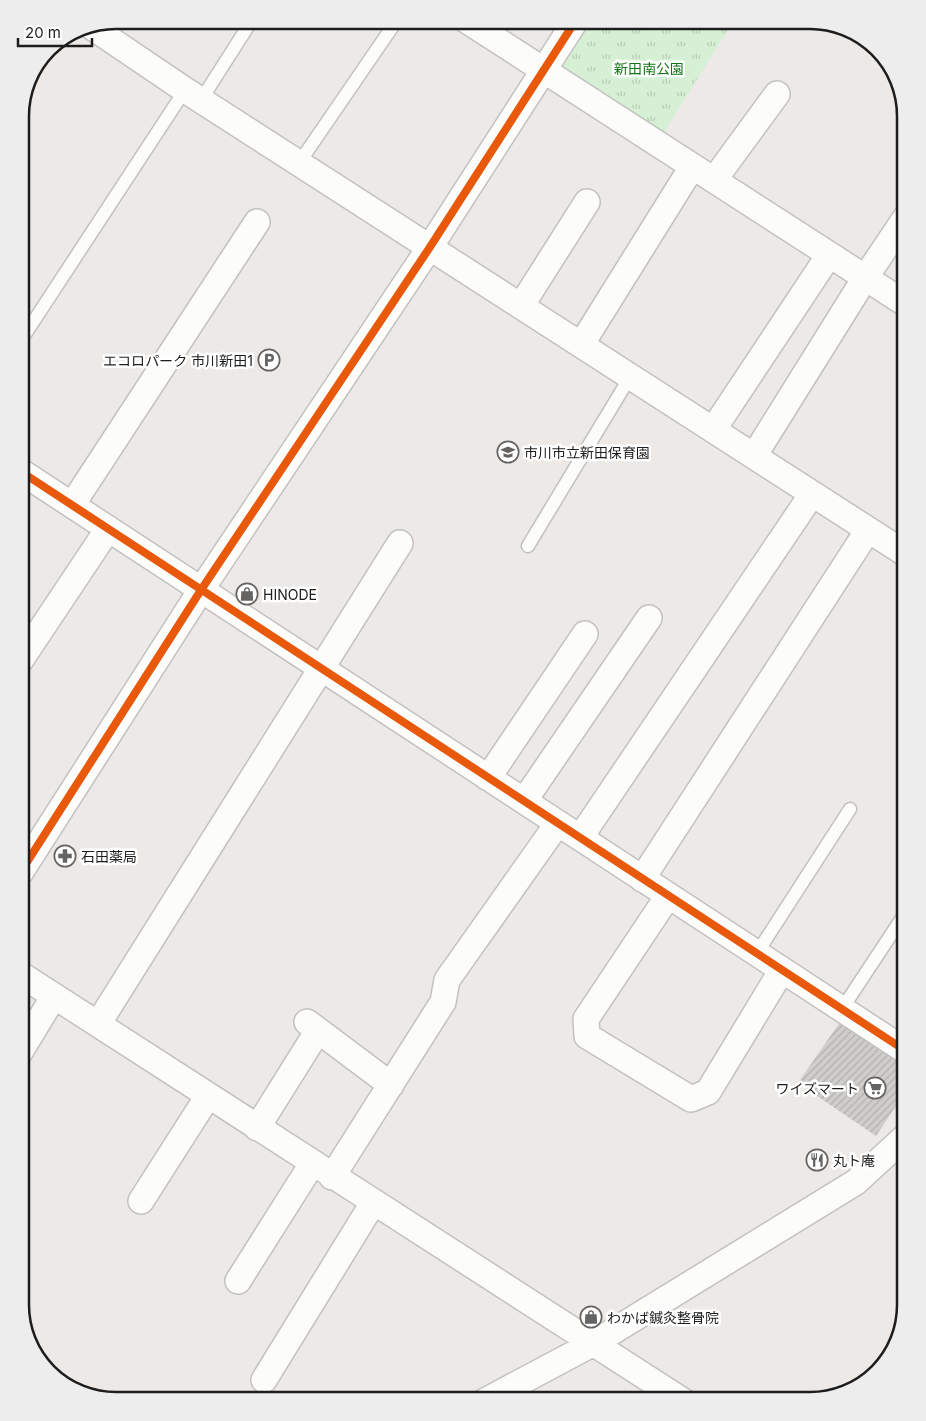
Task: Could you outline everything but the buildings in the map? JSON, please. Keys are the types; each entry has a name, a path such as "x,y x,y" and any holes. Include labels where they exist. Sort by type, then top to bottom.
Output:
{"street":[{"path":"480,29 897,298"},
{"path":"29,860 201,590 430,247 570,29"},
{"path":"97,31 193,95 897,548"},
{"path":"714,180 777,94"},
{"path":"581,345 692,166"},
{"path":"522,306 587,202"},
{"path":"72,505 258,222"},
{"path":"754,456 865,278 897,230"},
{"path":"713,430 829,254"},
{"path":"29,478 897,1045"},
{"path":"580,838 812,494"},
{"path":"29,648 108,529"},
{"path":"642,878 868,530"},
{"path":"98,1024 400,543"},
{"path":"524,801 649,618"},
{"path":"488,778 585,634"},
{"path":"238,1281 322,1170 391,1085 443,1002 447,980 558,823"},
{"path":"668,896 586,1019 587,1036 691,1098 708,1092 782,970"},
{"path":"29,980 373,1203 594,1343 663,1392"},
{"path":"29,1037 54,996"},
{"path":"257,1128 312,1027 391,1085"},
{"path":"141,1201 208,1096"},
{"path":"502,1392 594,1343 856,1182 897,1144"},
{"path":"264,1380 373,1203"}],"lane":[{"path":"29,329 193,95 245,29"},
{"path":"299,163 391,29"},
{"path":"528,546 630,377"},
{"path":"757,954 850,809"},
{"path":"842,1010 897,926"}],"green space":[{"name":"新田南公園","path":"580,29 728,29 663,134 558,64"}],"cycle path":[{"path":"29,859 201,590 430,247 570,29"},
{"path":"29,477 897,1045"}],"place":[{"name":"エコロパーク 市川新田1","path":"269,360"},
{"name":"市川市立新田保育園","path":"508,452"},
{"name":"HINODE","path":"247,594"},
{"name":"石田薬局","path":"65,856"},
{"name":"ワイズマート","path":"875,1088"},
{"name":"丸ト庵","path":"817,1160"},
{"name":"わかば鍼灸整骨院","path":"591,1317"}]}
